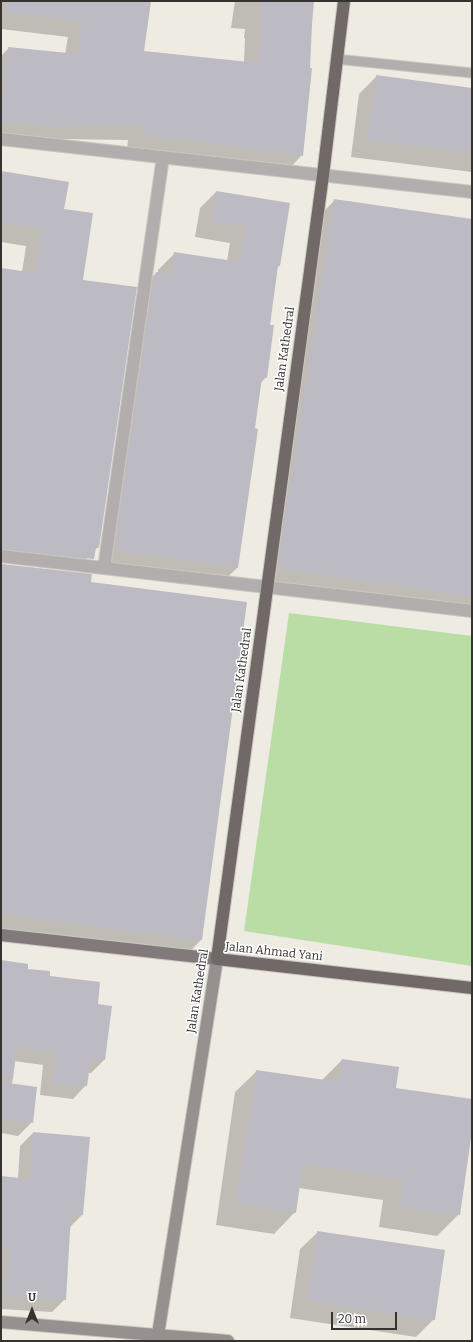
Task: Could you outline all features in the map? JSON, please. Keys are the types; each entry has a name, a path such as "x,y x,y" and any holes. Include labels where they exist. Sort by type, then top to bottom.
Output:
{"highway":[{"name":"Jalan Kathedral","path":"217,959 344,1"},
{"name":"Jalan Ahmad Yani","path":"217,959 472,988"}],"main road":[{"name":"Jalan Ahmad Yani","path":"1,935 217,959"}],"street":[{"path":"1,139 472,192"},
{"path":"104,568 163,157"},
{"path":"1,556 472,611"},
{"name":"Jalan Kathedral","path":"158,1338 217,959"},
{"path":"1,1322 158,1338 228,1341"}],"lane":[{"path":"336,59 472,73"}],"green space":[{"path":"289,613 472,636 472,966 244,931"}],"building":[{"path":"8,1 151,1 144,51 258,63 260,23 258,23 262,1 314,1 310,68 312,68 303,156 142,134 143,125 74,124 74,128 1,121 8,47 78,54 82,22 7,12"},
{"path":"376,75 472,88 472,153 368,140"},
{"path":"1,171 69,182 64,209 93,213 83,280 137,287 99,548 96,547 94,559 1,549 1,268 36,273 42,229 1,222"},
{"path":"216,191 290,203 280,266 278,266 270,325 274,325 267,378 262,377 255,428 258,429 238,568 114,550 152,289 156,272 171,274 174,252 240,262 245,226 211,221"},
{"path":"334,199 472,219 472,597 278,567"},
{"path":"1,564 92,574 91,582 247,602 202,940 1,914"},
{"path":"1,960 28,964 28,969 50,971 50,976 100,982 98,1004 112,1006 105,1060 91,1058 87,1086 53,1082 56,1052 17,1046 13,1079 1,1079"},
{"path":"342,1059 399,1067 396,1088 472,1099 472,1131 460,1215 400,1206 404,1179 303,1164 296,1213 236,1204 256,1070 339,1082"},
{"path":"1,1082 37,1087 33,1123 1,1118"},
{"path":"33,1132 90,1137 83,1215 71,1214 66,1300 6,1296 9,1246 1,1245 1,1176 29,1179"},
{"path":"317,1231 445,1250 435,1320 307,1300"}]}
